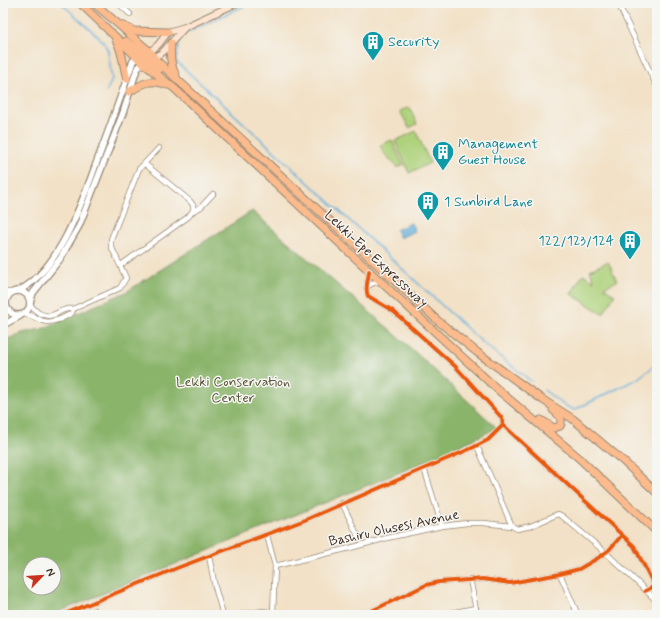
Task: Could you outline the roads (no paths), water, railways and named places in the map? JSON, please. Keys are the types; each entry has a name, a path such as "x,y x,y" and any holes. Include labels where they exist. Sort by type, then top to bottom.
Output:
{"highway":[{"name":"Lekki-Epe Expressway","path":"80,3 113,34 178,80 438,321 465,343 543,400 573,419 623,461 657,493"},
{"path":"85,3 126,41 166,73 200,104 207,106"},
{"name":"Lekki-Epe Expressway","path":"94,3 113,21 175,89 497,389 579,458 657,532"},
{"path":"113,21 134,31 168,32"},
{"path":"113,34 120,49 122,64 127,79"},
{"path":"171,43 171,63 178,80"},
{"path":"129,92 144,83 151,82 157,82 175,89"},
{"path":"522,409 531,412 554,428 560,426 562,421 560,417 543,400"}],"main road":[{"path":"146,58 168,32 185,27 237,3"},
{"path":"146,58 163,52 185,27"}],"street":[{"path":"118,3 130,14"},
{"path":"618,3 657,87"},
{"path":"3,292 18,291 30,284 40,274 55,254 70,230 83,200 134,61 146,58"},
{"path":"3,325 28,311 33,293 60,259 79,226 123,113 137,69 146,58"},
{"path":"18,291 25,293 34,309 45,316 52,316 69,308 73,309 120,288 126,278 111,246 111,240 139,169 159,148"},
{"path":"145,164 190,201 193,205 193,211"},
{"path":"121,265 188,217 193,211 201,207 213,194"},
{"path":"369,271 366,288 368,296 393,311 456,367 502,418 503,425 634,546 652,580 652,587 645,591"},
{"path":"366,288 380,281"},
{"path":"12,292 6,299 4,308 12,314 31,315 44,321 56,321 72,314 73,309"},
{"path":"62,615 209,556 267,535 476,446 488,440 503,425"},
{"path":"476,446 512,526"},
{"path":"424,468 442,526"},
{"path":"342,503 360,540"},
{"name":"Bashiru Olusesi Avenue","path":"275,566 442,526 467,523 489,523 512,526 517,529 531,526 558,514 605,552"},
{"path":"267,535 275,566 273,613"},
{"path":"366,614 426,585 439,582 483,579 510,583 560,574 579,568 598,558 622,535"},
{"path":"605,552 657,602"},
{"path":"209,556 215,587 223,615"},
{"path":"560,574 578,615"},
{"path":"470,579 477,615"},
{"path":"440,615 476,608"},
{"path":"95,610 97,615"},
{"path":"238,615 263,611 284,615"}],"water":[{"path":"411,223 415,231 400,238 396,230"}],"waterway":[{"path":"61,3 103,41 108,51 112,80 106,92"},
{"path":"250,3 180,36 176,61 484,344 531,381"},
{"path":"544,390 562,404 574,410 637,379 657,364"}],"place":[{"name":"Security","path":"373,62"},
{"name":"Management Guest House","path":"443,172"},
{"name":"1 Sunbird Lane","path":"428,222"},
{"name":"122/123/124","path":"630,260"}],"park label":[{"name":"Lekki Conservation Center","path":"233,390"}]}
